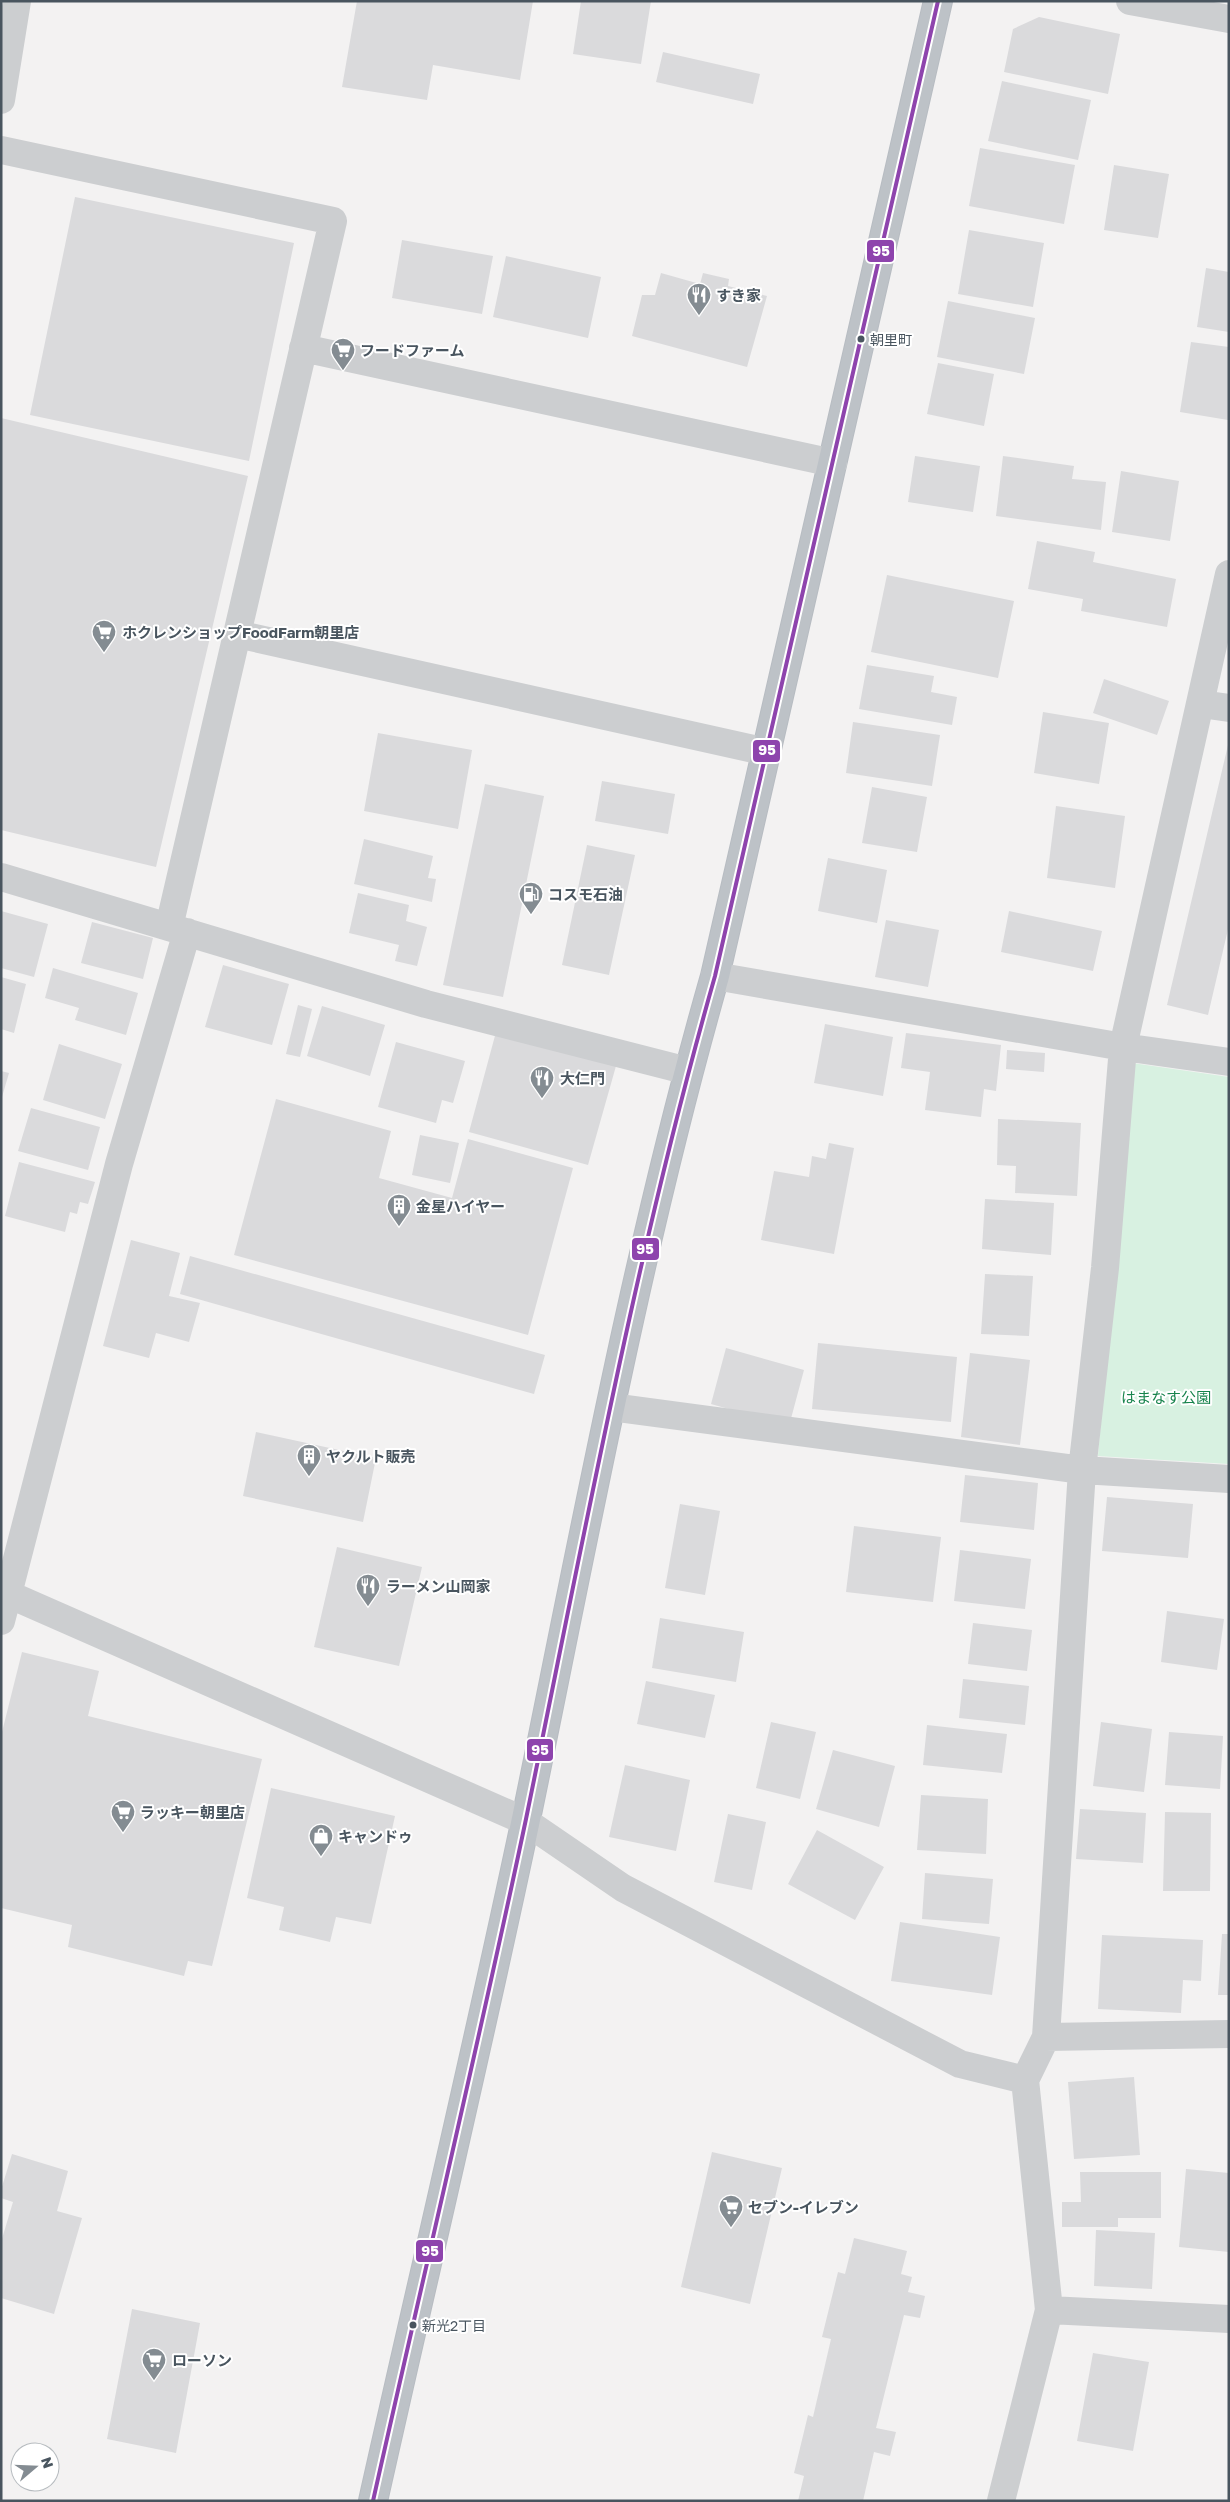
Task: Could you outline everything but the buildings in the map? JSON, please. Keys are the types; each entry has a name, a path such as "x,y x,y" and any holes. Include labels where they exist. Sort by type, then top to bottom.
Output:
{"highway":[{"path":"373,2501 525,1821 589,1498 688,1071 715,976 938,1"}],"street":[{"path":"1,100 17,1"},
{"path":"1130,1 1229,19"},
{"path":"1,150 333,221 236,634 178,930 119,1164 5,1593 1,1621"},
{"path":"303,348 832,463"},
{"path":"1001,2501 1049,2310 1025,2080 1046,2037 1082,1470 1105,1268 1123,1047 1229,574"},
{"path":"236,634 766,752"},
{"path":"1201,704 1229,708"},
{"path":"1,877 426,1004 688,1071"},
{"path":"715,976 1123,1047 1229,1062"},
{"path":"611,1407 1082,1470 1229,1479"},
{"path":"5,1593 525,1821 623,1888 960,2064 1025,2080"},
{"path":"1046,2037 1229,2034"},
{"path":"1049,2310 1229,2319"}],"green space":[{"name":"はまなす公園","path":"1132,1063 1229,1077 1229,1464 1098,1456"}],"transit line":[{"name":"95","path":"373,2501 508,1904 590,1501 636,1290 660,1185 715,976 938,1"}],"place":[{"name":"すき家","path":"699,316"},
{"name":"朝里町","path":"861,339"},
{"name":"フードファーム","path":"343,371"},
{"name":"ホクレンショップFoodFarm朝里店","path":"104,653"},
{"name":"コスモ石油","path":"531,915"},
{"name":"大仁門","path":"542,1099"},
{"name":"金星ハイヤー","path":"399,1227"},
{"name":"ヤクルト販売","path":"309,1477"},
{"name":"ラーメン山岡家","path":"368,1607"},
{"name":"ラッキー朝里店","path":"123,1833"},
{"name":"キャンドゥ","path":"321,1857"},
{"name":"セブン-イレブン","path":"731,2228"},
{"name":"新光2丁目","path":"413,2325"},
{"name":"ローソン","path":"154,2381"}]}
